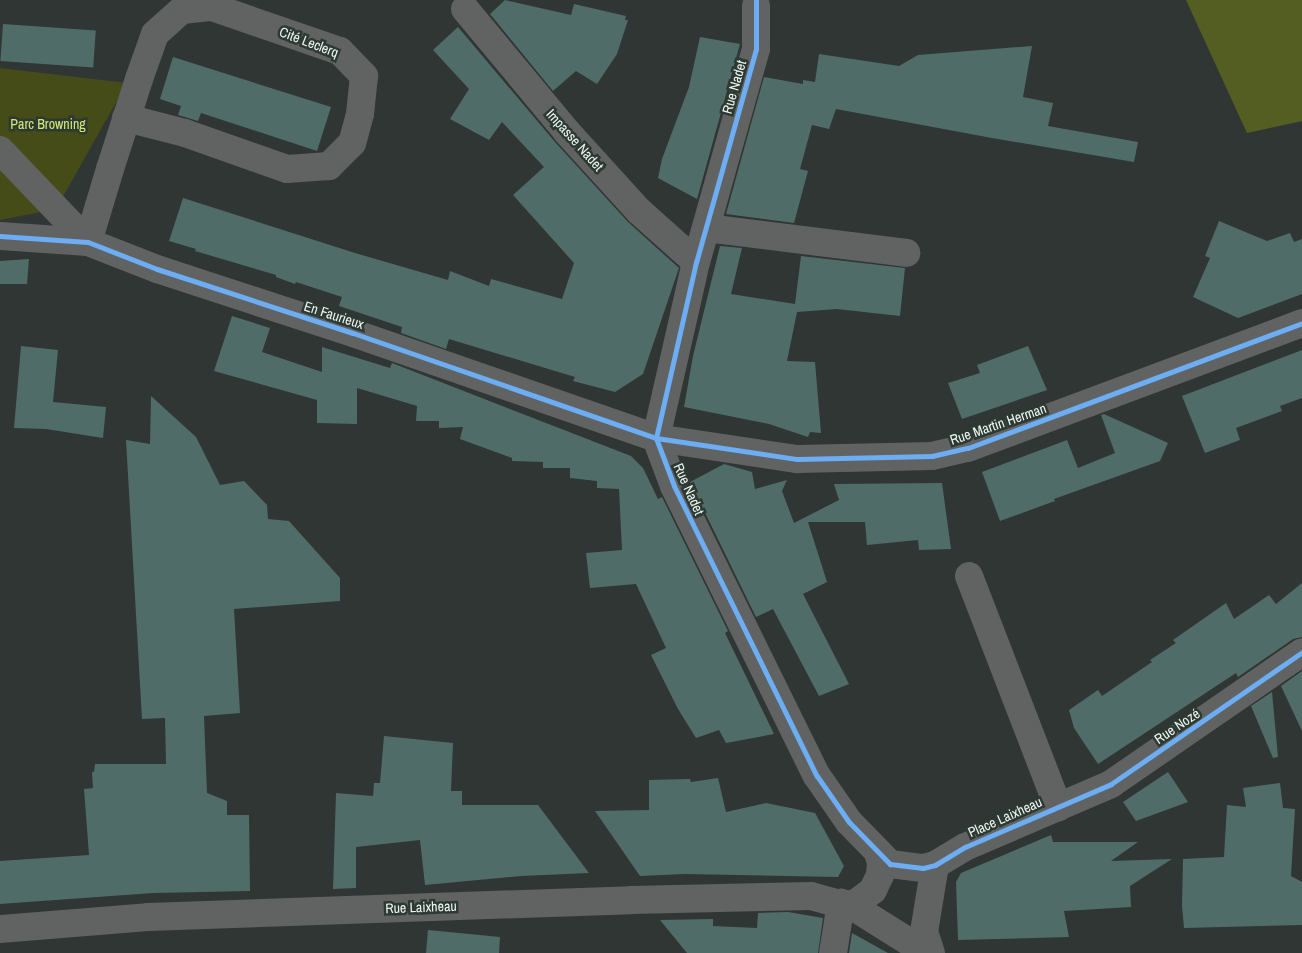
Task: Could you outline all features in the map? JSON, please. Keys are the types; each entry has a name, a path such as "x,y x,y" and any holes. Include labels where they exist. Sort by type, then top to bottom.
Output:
{"street":[{"name":"Rue Nadet","path":"756,6 756,49 696,262 656,438 674,486 817,776 849,822 879,856"},
{"name":"Cité Leclerq","path":"88,242 126,118 155,34 182,10 212,8 340,51 364,76 360,114 352,143 329,166 287,169 185,134 126,118"},
{"name":"Impasse Nadet","path":"465,9 566,132 640,211 696,262"},
{"path":"0,150 88,242"},
{"path":"706,228 906,253"},
{"name":"En Faurieux","path":"0,236 88,242 157,269 353,333 656,438"},
{"name":"Rue Martin Herman","path":"656,438 797,458 932,456 977,445 1302,323"},
{"path":"969,576 1058,806"},
{"name":"Rue Nozé","path":"1058,806 1112,784 1302,652"},
{"name":"Place Laixheau","path":"879,856 890,864 923,868 935,865 966,847 1058,806"},
{"path":"844,904 856,903 873,890 880,875 881,863 879,856"},
{"path":"932,953 924,932 935,865"},
{"name":"Rue Laixheau","path":"0,929 148,917 631,900 811,896 844,904"},
{"path":"833,953 844,904"},
{"path":"844,904 926,953"}],"green space":[{"path":"1186,0 1302,0 1302,121 1247,133"},
{"name":"Parc Browning","path":"0,68 127,83 56,209 0,220"}],"building":[{"path":"505,0 571,15 574,4 626,16 625,20 628,20 617,54 597,84 576,71 553,91 490,14"},
{"path":"3,24 96,30 93,67 0,61"},
{"path":"458,27 555,142 628,222 679,268 643,374 615,392 573,381 575,377 449,339 446,349 401,333 402,327 339,306 342,297 296,282 295,284 276,277 276,275 195,251 196,249 169,241 183,198 355,253 448,280 450,271 489,286 491,279 562,299 574,263 513,195 544,167 502,122 489,140 450,119 469,89 433,50"},
{"path":"700,37 740,44 697,199 658,178 662,159 689,87"},
{"path":"1032,46 1023,97 1053,103 1048,126 1138,142 1134,162 836,109 829,129 812,125 800,169 808,171 794,223 726,214 764,77 803,84 803,80 815,82 819,54 899,66 918,55"},
{"path":"173,57 331,107 317,151 201,113 198,121 178,115 181,106 160,99"},
{"path":"1219,221 1267,241 1290,233 1294,242 1302,239 1302,294 1238,318 1193,297 1210,258 1205,256"},
{"path":"720,246 742,248 731,294 795,304 801,256 905,268 900,316 837,309 797,312 787,361 815,362 821,433 810,432 808,437 769,424 684,407 693,356"},
{"path":"29,259 27,284 0,284 0,261"},
{"path":"232,316 270,328 262,352 322,372 322,347 390,368 392,363 631,456 643,468 658,499 662,497 728,631 725,633 774,734 726,743 719,730 696,738 678,709 651,655 666,648 636,584 590,588 586,553 622,550 619,489 597,488 597,481 570,478 570,468 543,468 543,462 512,461 512,458 460,439 463,427 439,428 439,421 416,421 417,406 357,388 357,424 317,423 317,400 214,371"},
{"path":"21,346 58,350 53,402 106,407 103,438 46,429 14,428"},
{"path":"1028,346 1047,390 962,419 948,383 980,373 977,365"},
{"path":"1302,350 1302,398 1280,406 1282,411 1236,428 1240,440 1205,453 1182,396"},
{"path":"151,396 196,437 220,485 244,481 267,505 268,519 289,521 340,578 340,601 234,609 240,713 204,716 207,793 227,801 227,815 249,815 250,891 153,893 0,904 0,861 89,855 84,789 93,788 92,772 94,772 95,764 166,764 165,718 142,719 126,440 150,444"},
{"path":"1104,414 1168,443 1160,461 1054,499 1055,501 1000,521 982,472 1067,440 1078,468 1115,453 1101,415"},
{"path":"724,464 752,472 755,489 787,480 782,491 794,523 839,500 834,484 942,483 951,549 919,550 918,540 867,545 865,522 808,522 827,582 803,594 849,684 819,696 773,609 756,617 690,482"},
{"path":"1302,583 1302,637 1293,639 1238,677 1236,673 1098,764 1074,728 1069,710 1098,690 1102,696 1152,662 1150,660 1176,643 1173,640 1226,603 1234,619 1269,595 1276,604"},
{"path":"1302,671 1302,731 1281,686"},
{"path":"1272,692 1278,757 1273,758 1251,706"},
{"path":"384,736 453,743 451,791 462,791 462,805 538,805 589,873 521,876 425,885 420,840 356,847 356,888 333,889 336,793 373,796 374,783 380,783"},
{"path":"1168,772 1188,802 1136,821 1123,802"},
{"path":"718,778 726,812 766,803 815,813 844,866 838,877 685,874 640,876 595,811 649,810 649,780 690,779 691,782"},
{"path":"1280,783 1283,808 1295,809 1291,876 1302,882 1302,925 1184,928 1182,906 1183,859 1224,857 1227,805 1246,807 1243,788"},
{"path":"1051,835 1053,842 1138,842 1111,861 1172,859 1130,886 1131,907 1064,911 1069,937 958,940 956,882 961,873"},
{"path":"788,912 823,918 818,953 687,953 660,920 713,919 713,926 757,928 758,913"},
{"path":"428,930 500,937 499,953 426,953"},
{"path":"852,933 888,953 849,953"}],"cycle path":[{"path":"756,0 756,49 696,262 656,438 674,486 817,776 849,822 890,864 923,868 935,865 965,847 1111,784 1302,652"},
{"path":"0,236 88,242 157,269 353,333 656,438 797,459 932,456 968,448 1302,323"}]}
